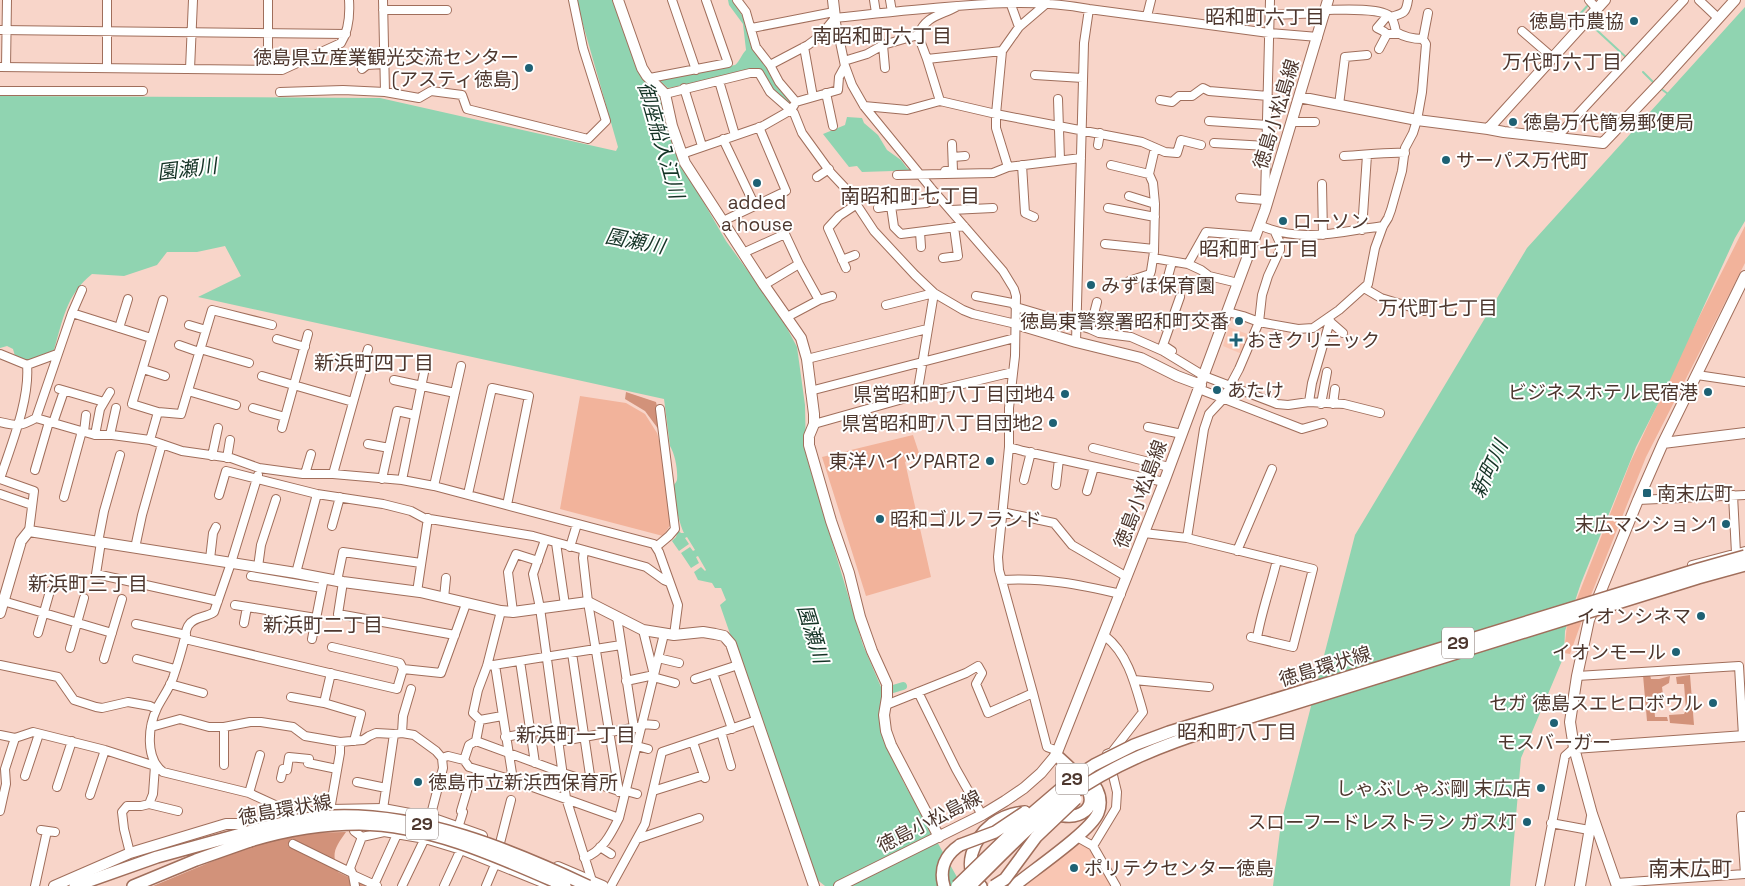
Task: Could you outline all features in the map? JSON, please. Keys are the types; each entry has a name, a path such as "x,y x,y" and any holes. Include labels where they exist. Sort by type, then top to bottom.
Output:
{"main road":[{"name":"徳島環状線","path":"957,886 1030,815 1071,780 1094,765 1120,752 1170,732 1741,554"},
{"name":"徳島環状線","path":"970,886 1040,819 1065,799 1109,770 1146,753 1219,727 1745,565"},
{"path":"1014,886 1091,824 1098,813 1101,803 1097,788 1088,777 1057,753"},
{"path":"981,886 970,871 969,862 976,844 985,830 998,820 1020,813 1038,812 1076,816 1086,810 1091,801 1087,788 1057,753"},
{"path":"994,886 1005,879 1036,837 1069,804 1104,778 1146,753"},
{"path":"944,886 942,867 954,849 1009,824 1071,780"},
{"name":"徳島環状線","path":"133,886 249,836 290,822 331,816 363,816 408,821 439,828 590,883"},
{"name":"徳島環状線","path":"75,886 157,857 249,836 324,826 360,824 422,833 457,843 565,886"}],"street":[{"path":"7,0 3,30 3,67 268,70 282,70 341,43 346,34 350,10 349,0"},
{"path":"107,0 107,68"},
{"path":"190,68 193,0"},
{"path":"268,0 268,70"},
{"path":"383,0 386,92"},
{"path":"280,92 343,90 386,92 419,98 431,91 462,95 467,109 588,139 606,121 583,48 573,0"},
{"path":"618,0 642,68 664,93 672,126 685,163 764,285 801,338 807,359 814,424 809,436 809,445 831,521 849,573 860,616 887,684 886,731 891,745 937,837"},
{"path":"672,0 696,70"},
{"path":"651,80 728,64 706,0"},
{"path":"737,0 746,12 756,47 770,65 779,82 796,102"},
{"path":"833,0 845,64 852,85 864,106 1010,281 1016,296 1016,324 1009,408 1009,446 998,557 999,570 1047,747 1057,753"},
{"path":"874,0 876,13"},
{"path":"890,0 892,12"},
{"path":"1147,16 1151,0"},
{"path":"1240,198 1265,205 1270,0"},
{"path":"1356,10 1359,0"},
{"path":"1408,0 1405,12 1390,16 1377,28 1383,30 1386,34 1399,34 1413,39 1423,39"},
{"path":"1488,129 1586,21 1593,5 1605,0"},
{"path":"1556,138 1684,0"},
{"path":"1699,0 1718,18"},
{"path":"1298,97 1417,120 1603,143 1658,86 1735,0"},
{"path":"1010,2 1019,27"},
{"path":"752,28 835,15 892,12 956,4 1048,2 1269,33 1318,37"},
{"path":"1008,166 996,128 1002,51 1019,27 1048,2"},
{"path":"940,101 928,59 918,35 923,24 956,4"},
{"path":"1270,15 1326,8 1379,12 1390,16 1396,32 1399,34"},
{"name":"徳島小松島線","path":"839,886 982,815 1024,788 1041,773 1057,753 1105,636 1228,312 1259,225 1326,8"},
{"path":"1076,342 1084,43 1089,9"},
{"path":"383,10 447,10"},
{"path":"1228,312 1259,322 1298,329 1313,328 1329,320 1368,284 1372,256 1391,210 1400,180 1405,153 1417,120 1426,52 1426,44 1423,39 1428,12"},
{"path":"770,65 820,36 835,15"},
{"path":"3,30 346,34"},
{"path":"1522,31 1552,58"},
{"path":"1379,50 1386,34"},
{"path":"682,154 777,119 791,110 796,102 838,90 839,77 845,64 883,45 918,35"},
{"path":"883,45 885,68"},
{"path":"804,47 813,97"},
{"path":"928,59 1002,51"},
{"path":"1339,105 1345,58 1366,55"},
{"path":"362,70 367,65 384,64"},
{"path":"664,93 757,73 770,92 794,113 802,133 857,204 874,231 934,293 974,314 1141,358 1177,376 1230,387 1277,404 1288,405 1309,402 1344,404 1380,413"},
{"path":"1035,75 1083,78"},
{"path":"719,81 735,135"},
{"path":"684,88 702,146"},
{"path":"1160,100 1172,102 1179,96 1192,96 1203,88 1209,91 1268,96"},
{"path":"0,91 143,91"},
{"path":"826,93 833,126"},
{"path":"1058,99 1060,160"},
{"path":"864,106 907,110 940,101 1059,127 1142,142 1165,152 1177,153 1181,140 1201,145"},
{"path":"1209,121 1267,125"},
{"path":"1291,122 1315,122"},
{"path":"723,221 786,191 758,127"},
{"path":"1098,145 1100,134"},
{"path":"723,139 755,206"},
{"path":"1214,143 1267,146"},
{"path":"920,174 954,171 952,144"},
{"path":"1128,282 1150,274 1154,249 1155,204 1153,183 1149,174 1154,148"},
{"path":"1344,156 1389,152 1405,153"},
{"path":"1362,230 1367,155"},
{"path":"953,156 965,156"},
{"path":"897,175 994,173 1008,166 1081,158"},
{"path":"1022,165 1025,213 1034,217"},
{"path":"1111,165 1149,174"},
{"path":"817,177 829,169"},
{"path":"1322,184 1323,236"},
{"path":"878,208 927,204 931,188"},
{"path":"1129,196 1155,204"},
{"path":"846,268 828,228 839,216 857,204"},
{"path":"891,206 894,227 901,234 964,226"},
{"path":"951,210 993,208"},
{"path":"1108,208 1155,217"},
{"path":"1259,225 1275,232 1305,236 1323,236 1383,226"},
{"path":"942,258 958,256 954,227"},
{"path":"920,232 921,247"},
{"path":"1188,264 1206,232 1255,236"},
{"path":"1188,538 1204,429 1209,414 1223,399 1230,387 1259,322 1262,295 1280,250 1280,243 1275,232"},
{"path":"743,253 785,234 819,300"},
{"path":"1105,244 1154,249"},
{"path":"842,260 855,255"},
{"path":"1153,258 1188,264 1209,276 1238,283"},
{"path":"1166,284 1172,262"},
{"path":"764,285 799,264"},
{"path":"1745,276 1662,443 1589,620 1577,676 1570,722 1574,748 1592,814 1617,884 1745,874 1741,816 1745,816"},
{"path":"1364,288 1381,298 1424,311"},
{"path":"36,418 57,354 82,290"},
{"path":"886,305 934,293"},
{"path":"917,395 934,293"},
{"path":"787,317 819,300 832,296"},
{"path":"976,296 1012,303 1016,307 1099,333 1131,337 1163,351 1203,380 1223,399 1272,416 1302,429 1323,423"},
{"path":"1180,297 1163,345 1190,363 1203,380"},
{"path":"119,328 128,299"},
{"path":"163,300 132,404 158,412 181,414 212,310 272,325"},
{"path":"1090,329 1097,302"},
{"path":"72,313 152,338"},
{"path":"1094,315 1119,317 1169,327"},
{"path":"1329,320 1343,333"},
{"path":"1309,402 1312,383 1329,320"},
{"path":"190,325 206,330"},
{"path":"807,359 928,328"},
{"path":"282,428 308,334"},
{"path":"810,391 1015,338"},
{"path":"277,339 305,347"},
{"path":"179,345 249,363"},
{"path":"333,474 368,349"},
{"path":"0,354 27,365 57,354"},
{"path":"402,480 427,358"},
{"path":"0,613 21,541 29,531 34,491 0,479 18,430 28,377 27,365"},
{"path":"434,486 461,366"},
{"path":"143,369 165,376"},
{"path":"814,424 917,395 1012,372"},
{"path":"1321,404 1327,372"},
{"path":"1697,375 1745,382"},
{"path":"262,376 353,402"},
{"path":"394,380 455,393"},
{"path":"468,494 492,388 529,396 507,505"},
{"path":"1333,404 1336,389"},
{"path":"35,470 62,390 104,402"},
{"path":"188,391 236,405"},
{"path":"95,435 100,409 110,392"},
{"path":"1272,416 1277,404"},
{"path":"110,435 116,408"},
{"path":"253,408 285,418"},
{"path":"656,547 675,529 660,409"},
{"path":"382,479 397,411 415,415"},
{"path":"150,440 158,412"},
{"path":"64,496 83,432 86,415"},
{"path":"0,422 18,426 36,418 95,435 150,440 182,451 227,458 258,468 305,474 333,474 402,480 468,494 654,544 678,605 669,634 658,658 639,726 637,746 619,818 608,840 591,856 584,858"},
{"path":"1148,426 1182,434"},
{"path":"212,456 218,428"},
{"path":"1662,443 1745,433"},
{"path":"227,458 230,440"},
{"path":"135,548 142,515 162,444"},
{"path":"368,444 389,448"},
{"path":"1009,446 1164,482"},
{"path":"1093,448 1170,467"},
{"path":"1024,480 1031,452"},
{"path":"305,474 311,454"},
{"path":"120,455 104,511 96,574 218,601"},
{"path":"1056,485 1059,459"},
{"path":"1087,491 1094,467"},
{"path":"149,804 153,794 155,766 151,750 151,727 156,709 170,684 187,628 198,618 214,612 257,479 258,468"},
{"path":"1238,551 1272,469"},
{"path":"219,495 226,471 317,494 383,504 411,511 428,518 533,536 570,548 646,567 669,582"},
{"path":"0,494 32,505"},
{"path":"296,573 317,494"},
{"path":"1733,495 1741,554"},
{"path":"1638,500 1745,495"},
{"path":"332,526 340,498"},
{"path":"254,571 276,499"},
{"path":"1002,512 1054,523 1072,545 1127,577"},
{"path":"417,592 428,518"},
{"path":"570,548 577,524"},
{"path":"210,559 213,533 216,527"},
{"path":"29,531 210,559 231,563 254,571 323,583 340,582 417,592 500,611 513,612 588,602 643,630 669,634 703,632 724,636 731,644 814,886"},
{"path":"1144,533 1188,538 1238,551 1277,560 1313,569 1293,647 1254,638 1268,598 1277,560"},
{"path":"545,540 533,574 540,608 566,798 590,883"},
{"path":"556,543 565,605"},
{"path":"584,551 583,558 588,602 609,732 624,792"},
{"path":"1596,603 1682,568 1724,555 1741,554 1745,551"},
{"path":"421,563 343,552 338,614 455,634"},
{"path":"513,612 508,572 516,554 538,562"},
{"path":"1724,555 1725,574"},
{"path":"1682,568 1688,584"},
{"path":"254,571 296,573 323,583"},
{"path":"1606,599 1653,593 1725,574 1745,571"},
{"path":"444,598 446,578"},
{"path":"1002,580 1051,580 1121,594"},
{"path":"312,639 323,583"},
{"path":"38,633 50,591"},
{"path":"70,648 84,598"},
{"path":"104,659 122,599"},
{"path":"3,601 112,633"},
{"path":"403,669 441,673 466,604"},
{"path":"235,605 316,618"},
{"path":"244,623 247,607"},
{"path":"480,720 474,713 478,690 491,665 500,611"},
{"path":"616,616 626,681 639,726"},
{"path":"136,624 398,689 403,669 400,664 332,647"},
{"path":"643,630 654,676"},
{"path":"1092,846 1116,808 1117,792 1115,779 1107,754 1112,752 1143,712 1134,680 1124,659 1116,644 1105,636"},
{"path":"491,665 621,645"},
{"path":"572,653 591,782"},
{"path":"658,658 679,663"},
{"path":"137,659 175,669"},
{"path":"520,661 535,763"},
{"path":"0,665 58,677 74,700 96,707 128,702 156,709"},
{"path":"491,665 513,780"},
{"path":"695,679 738,665"},
{"path":"886,701 918,692 966,673 978,666 982,673 976,684 988,713 1033,693"},
{"path":"1540,886 1565,756 1574,748 1744,736 1739,666 1577,676"},
{"path":"324,703 331,673"},
{"path":"713,673 732,729"},
{"path":"626,681 654,676 675,683"},
{"path":"1134,680 1209,687"},
{"path":"170,684 203,693"},
{"path":"383,809 398,734 411,690"},
{"path":"918,692 956,769 982,815"},
{"path":"291,697 324,703 361,714 354,741"},
{"path":"163,716 171,722"},
{"path":"480,720 502,716"},
{"path":"151,727 180,719 209,727 261,722 293,727 305,736 340,742 363,740 376,733 414,735 436,750 442,758 443,768 425,839 402,886"},
{"path":"464,760 469,745 476,741 480,720"},
{"path":"611,886 645,824 662,752 757,720"},
{"path":"558,742 639,726 655,725"},
{"path":"224,727 224,765"},
{"path":"506,737 556,728"},
{"path":"0,744 2,735 15,738 34,732 72,741 155,766 163,772 248,793 288,811 291,815"},
{"path":"721,732 731,766"},
{"path":"25,776 39,734"},
{"path":"0,811 6,784 3,768 15,738"},
{"path":"57,787 72,741"},
{"path":"476,741 563,773 624,792 637,794"},
{"path":"330,810 340,753 340,742"},
{"path":"653,791 705,777 693,742"},
{"path":"637,746 648,749"},
{"path":"90,795 105,750"},
{"path":"248,793 260,755"},
{"path":"442,758 448,756 464,760 469,767 566,798 619,818"},
{"path":"280,778 283,769 287,770 289,757 308,759 308,763 336,769"},
{"path":"357,782 386,788"},
{"path":"444,886 461,850 464,812 461,811 469,784"},
{"path":"486,886 496,864 512,800"},
{"path":"130,853 122,812 127,806 149,804 178,811"},
{"path":"355,808 354,831 362,837 384,832 425,839 461,850 550,886"},
{"path":"54,886 130,853 226,824 253,824 291,815 355,808 383,809 431,818 567,870 590,883 603,886"},
{"path":"293,844 375,885 398,835 403,813"},
{"path":"1580,886 1592,814"},
{"path":"637,839 699,818"},
{"path":"1551,823 1589,830"},
{"path":"35,886 48,831"},
{"path":"355,886 350,868 362,837"},
{"path":"1076,837 1092,846 1116,886"},
{"path":"600,847 612,854"},
{"path":"561,886 567,870"},
{"path":"526,886 530,877"}],"shaded area":[{"path":"1745,226 1745,263 1646,457 1591,595 1570,654 1564,653 1567,624 1630,463 1689,337"},
{"name":"おきクリニック","path":"1229,327 1250,335 1242,354 1223,346"},
{"path":"626,392 656,402 660,419 659,430 645,411 625,399"},
{"path":"580,396 626,403 645,414 657,433 666,464 671,524 663,536 560,509"},
{"name":"昭和ゴルフランド","path":"913,435 920,456 905,462 931,577 866,596 822,457"},
{"path":"1643,675 1650,675 1651,679 1670,676 1669,683 1662,687 1664,702 1654,704 1655,717 1667,717 1668,721 1647,721"},
{"path":"1690,675 1694,725 1670,723 1669,715 1684,714 1686,710 1684,684 1677,684 1676,677"},
{"path":"346,832 335,851 338,872 367,886 153,886 249,846 304,833"},
{"name":"ポリテクセンター徳島","path":"1079,843 1092,850 1112,886 1024,886"}],"water":[{"path":"576,0 612,0 642,78 660,95 686,171 726,241 780,315 797,347 805,405 806,455 863,645 881,687 885,742 904,783 962,886 825,886 815,878 720,605 726,600 721,588 715,588 712,583 698,580 694,572 701,567 706,570 698,556 696,557 699,563 691,568 681,553 690,547 693,551 695,550 687,537 685,538 689,544 679,551 672,541 676,537 678,530 684,533 678,517 674,496 673,487 677,480 677,472 675,458 670,446 664,399 198,297 241,276 225,246 197,252 167,252 157,265 124,276 92,274 83,282 71,299 63,318 54,350 28,361 15,356 13,349 7,346 0,348 0,96 380,98 616,151 618,147"},
{"path":"728,0 732,0 742,15 748,32 792,102 789,105 770,88 764,76 716,79 668,88 659,80 735,65 737,63 746,50 743,24 729,5"},
{"name":"新町川","path":"1745,7 1745,221 1735,238 1671,378 1636,447 1581,583 1565,631 1564,656 1521,758 1510,886 1273,886 1281,823 1355,535 1527,248"},
{"path":"847,117 862,118 864,123 878,135 887,150 914,172 912,174 893,171 862,172 857,166 849,167 823,134 845,125"}],"waterway":[{"path":"1584,18 1580,14 1590,3"},
{"path":"1589,23 1628,59"},
{"path":"1643,72 1654,83"},
{"path":"1660,88 1668,94"},
{"path":"883,692 903,686"}],"place":[{"name":"徳島市農協","path":"1634,21"},
{"name":"徳島県立産業観光交流センター (アスティ徳島)","path":"529,68"},
{"name":"徳島万代簡易郵便局","path":"1513,122"},
{"name":"サーパス万代町","path":"1446,160"},
{"name":"added a house","path":"757,183"},
{"name":"ローソン","path":"1283,221"},
{"name":"みずほ保育園","path":"1091,285"},
{"name":"徳島東警察署昭和町交番","path":"1239,321"},
{"name":"おきクリニック","path":"1236,340"},
{"name":"あたけ","path":"1217,390"},
{"name":"ビジネスホテル民宿港","path":"1708,392"},
{"name":"県営昭和町八丁目団地4","path":"1065,394"},
{"name":"県営昭和町八丁目団地2","path":"1053,423"},
{"name":"東洋ハイツPART2","path":"990,461"},
{"name":"南末広町","path":"1647,493"},
{"name":"昭和ゴルフランド","path":"880,519"},
{"name":"末広マンション1","path":"1726,524"},
{"name":"イオンシネマ","path":"1701,616"},
{"name":"イオンモール","path":"1676,652"},
{"name":"セガ 徳島スエヒロボウル","path":"1713,703"},
{"name":"モスバーガー","path":"1554,723"},
{"name":"徳島市立新浜西保育所","path":"418,782"},
{"name":"しゃぶしゃぶ剛 末広店","path":"1541,788"},
{"name":"スローフードレストラン ガス灯","path":"1527,822"},
{"name":"ポリテクセンター徳島","path":"1074,868"}],"district":[{"name":"昭和町六丁目","path":"1265,17"},
{"name":"南昭和町六丁目","path":"882,36"},
{"name":"万代町六丁目","path":"1562,62"},
{"name":"南昭和町七丁目","path":"910,196"},
{"name":"昭和町七丁目","path":"1259,249"},
{"name":"万代町七丁目","path":"1438,308"},
{"name":"新浜町四丁目","path":"374,363"},
{"name":"新浜町三丁目","path":"88,584"},
{"name":"新浜町二丁目","path":"323,625"},
{"name":"昭和町八丁目","path":"1237,732"},
{"name":"新浜町一丁目","path":"576,735"},
{"name":"南末広町","path":"1690,869"}],"water label":[{"name":"御座船入江川","path":"661,140"},
{"name":"園瀬川","path":"187,169"},
{"name":"園瀬川","path":"635,241"},
{"name":"園瀬川","path":"813,634"}]}
